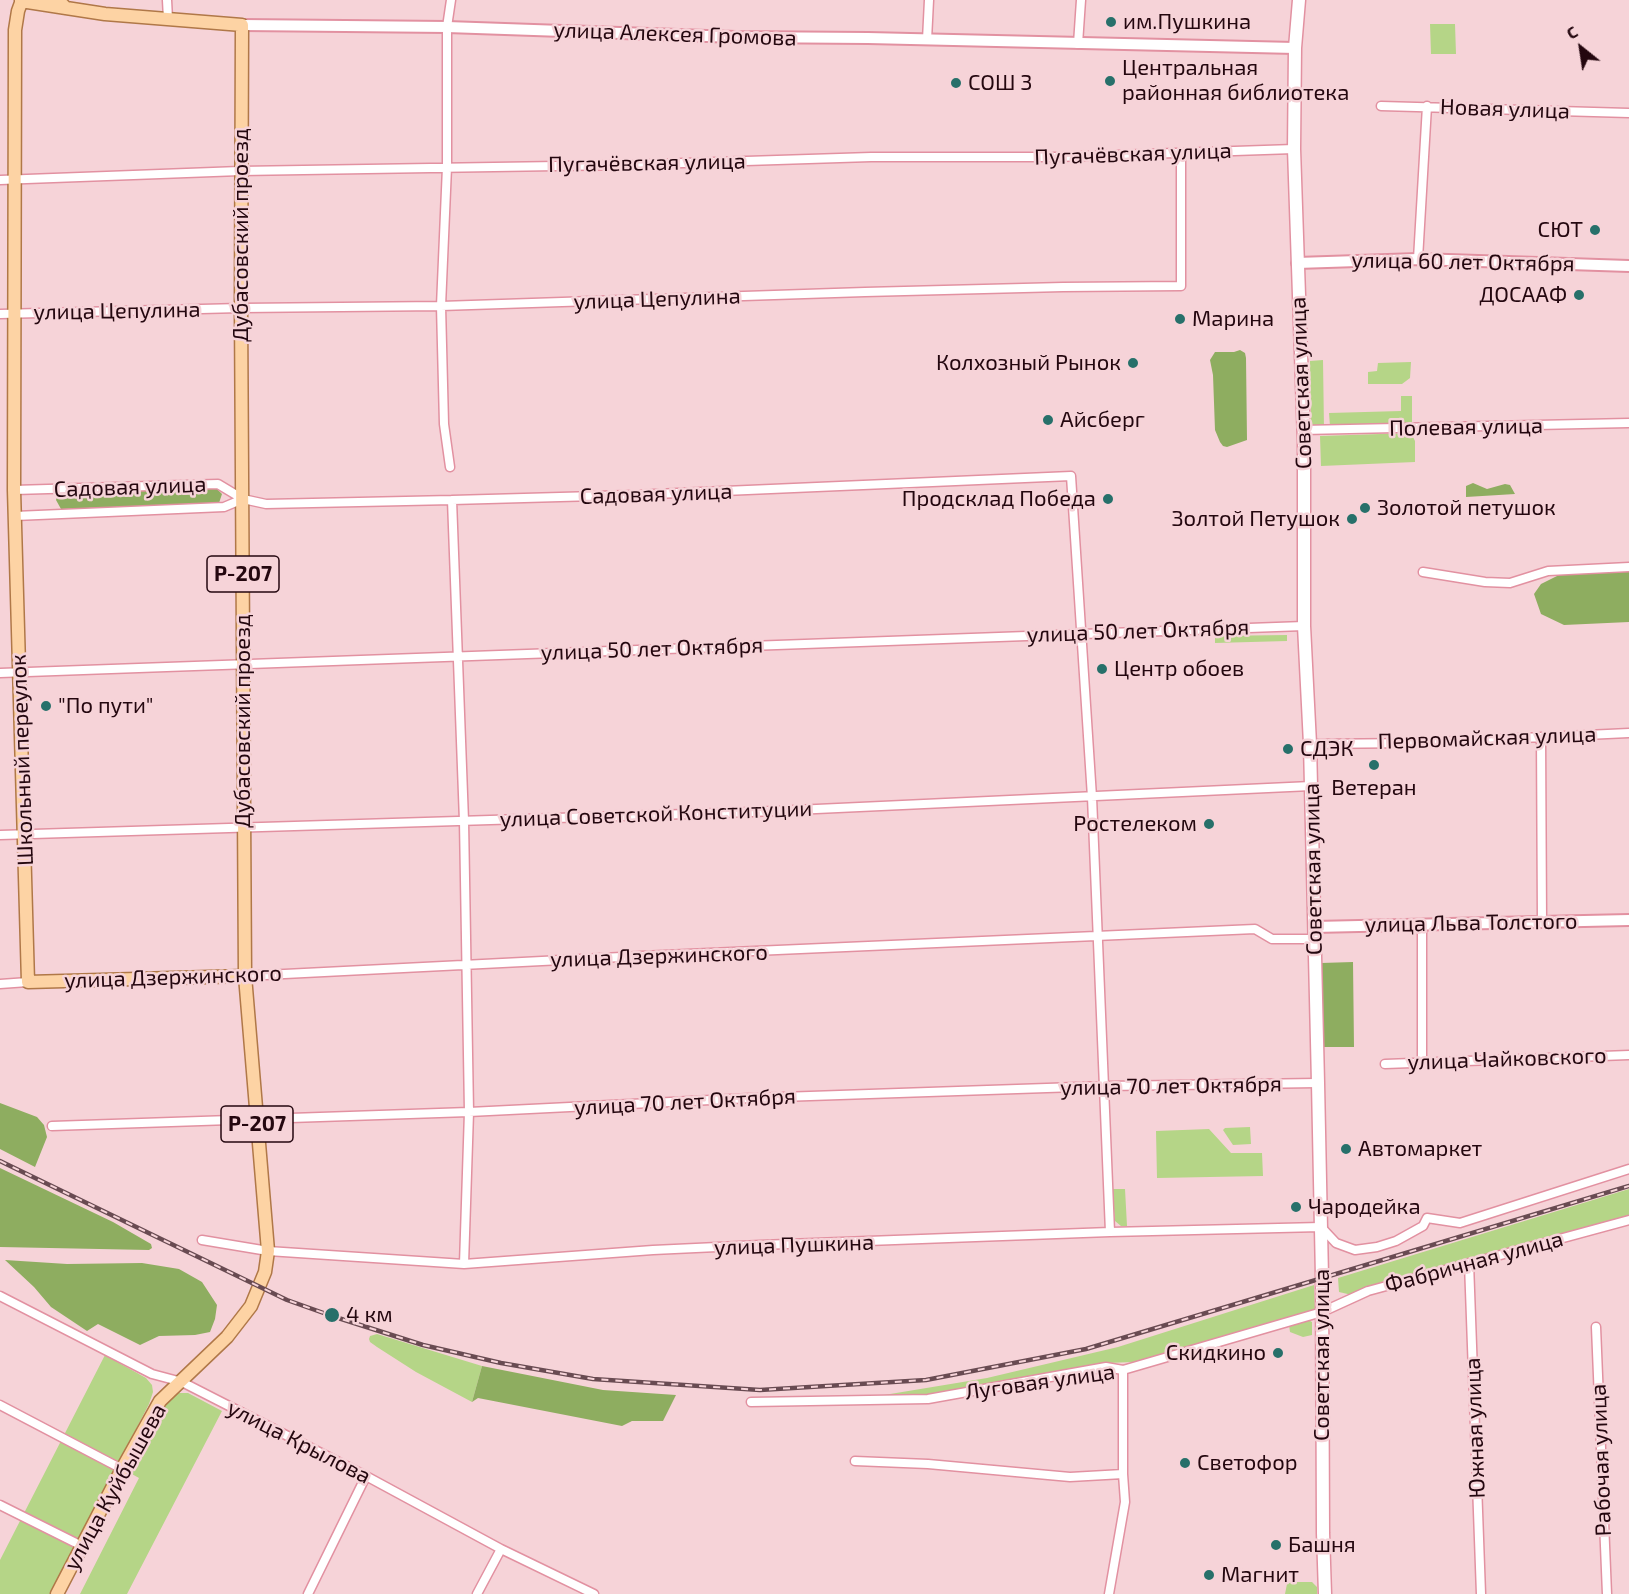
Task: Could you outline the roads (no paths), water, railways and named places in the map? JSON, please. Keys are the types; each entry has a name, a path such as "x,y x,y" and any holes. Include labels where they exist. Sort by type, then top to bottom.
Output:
{"main road":[{"name":"улица Алексея Громова","path":"19,0 168,19 242,25"},
{"name":"Школьный переулок","path":"19,0 15,30 14,490 28,982"},
{"name":"Советская улица","path":"1299,0 1295,48 1294,149 1303,430 1304,626 1310,744 1318,1083 1325,1594"},
{"name":"Дубасовский проезд","path":"242,25 240,171 245,976 268,1251 265,1272"},
{"name":"улица Дзержинского","path":"28,982 245,976"},
{"name":"улица Куйбышева","path":"57,1594 160,1401 241,1322 251,1306 265,1272"}],"street":[{"path":"167,0 168,19"},
{"path":"450,467 444,424 441,306 447,167 447,27 451,0"},
{"path":"927,40 928,0"},
{"path":"1078,44 1081,0"},
{"name":"улица Алексея Громова","path":"242,25 447,27 736,37 1295,48"},
{"name":"Новая улица","path":"1381,106 1629,113"},
{"path":"1418,259 1427,106"},
{"name":"Пугачёвская улица","path":"0,180 240,171 621,165 871,157 1056,157 1294,149"},
{"name":"улица Цепулина","path":"0,314 441,306 865,292 1181,286 1181,153"},
{"name":"улица 60 лет Октября","path":"1297,263 1418,259 1629,266"},
{"name":"Полевая улица","path":"1303,430 1629,423"},
{"name":"Садовая улица","path":"14,490 218,484 243,499 266,504 643,495 1071,476 1083,633"},
{"name":"Садовая улица","path":"15,516 224,507 243,499"},
{"path":"452,500 464,821 469,1112 464,1264"},
{"path":"1423,572 1485,582 1510,583 1548,571 1629,567"},
{"name":"улица 50 лет Октября","path":"0,673 1304,626"},
{"path":"1083,633 1106,1086 1110,1232"},
{"name":"Первомайская улица","path":"1310,744 1415,743 1629,733"},
{"path":"1540,737 1542,922"},
{"name":"улица Советской Конституции","path":"0,835 752,812 1311,786"},
{"name":"улица Льва Толстого","path":"1314,933 1422,924 1629,920"},
{"path":"1422,924 1422,1062"},
{"name":"улица Дзержинского","path":"245,976 1255,928 1272,939 1314,933"},
{"name":"улица Дзержинского","path":"0,984 28,982"},
{"name":"улица Чайковского","path":"1385,1064 1629,1055"},
{"name":"улица 70 лет Октября","path":"52,1126 469,1112 751,1098 1106,1086 1318,1083"},
{"path":"1321,1227 1336,1243 1356,1250 1377,1247 1396,1241 1423,1226 1427,1218 1460,1223 1629,1169"},
{"name":"Фабричная улица","path":"1322,1312 1368,1291 1629,1220"},
{"name":"улица Пушкина","path":"202,1240 268,1251 464,1264 665,1250 1110,1232 1321,1227"},
{"name":"Южная улица","path":"1469,1263 1481,1594"},
{"name":"улица Крылова","path":"0,1296 152,1374 182,1382 366,1476 501,1549 594,1594"},
{"name":"Луговая улица","path":"751,1402 928,1399 1106,1367 1123,1370 1322,1312"},
{"name":"Рабочая улица","path":"1596,1327 1607,1594"},
{"path":"1109,1594 1125,1502 1123,1370"},
{"path":"0,1405 122,1469"},
{"path":"855,1461 928,1464 1070,1477 1123,1474"},
{"path":"308,1594 366,1476"},
{"path":"0,1505 82,1546"},
{"path":"477,1594 501,1549"}],"railway":[{"path":"0,1161 287,1300 423,1345 501,1363 593,1379 760,1390 926,1380 1086,1349 1629,1186"}],"place":[{"name":"им.Пушкина","path":"1111,22"},
{"name":"Центральная районная библиотека","path":"1110,81"},
{"name":"СОШ 3","path":"956,83"},
{"name":"СЮТ","path":"1595,230"},
{"name":"ДОСААФ","path":"1579,295"},
{"name":"Марина","path":"1180,319"},
{"name":"Колхозный Рынок","path":"1133,363"},
{"name":"Айсберг","path":"1048,420"},
{"name":"Продсклад Победа","path":"1108,499"},
{"name":"Золотой петушок","path":"1365,508"},
{"name":"Золтой Петушок","path":"1352,519"},
{"name":"Центр обоев","path":"1102,669"},
{"name":"\"По пути\"","path":"46,706"},
{"name":"СДЭК","path":"1288,749"},
{"name":"Ветеран","path":"1374,765"},
{"name":"Ростелеком","path":"1209,824"},
{"name":"Автомаркет","path":"1346,1149"},
{"name":"Чародейка","path":"1296,1207"},
{"name":"4 км","path":"332,1315"},
{"name":"Скидкино","path":"1278,1353"},
{"name":"Светофор","path":"1185,1463"},
{"name":"Башня","path":"1276,1545"},
{"name":"Магнит","path":"1209,1575"}]}
